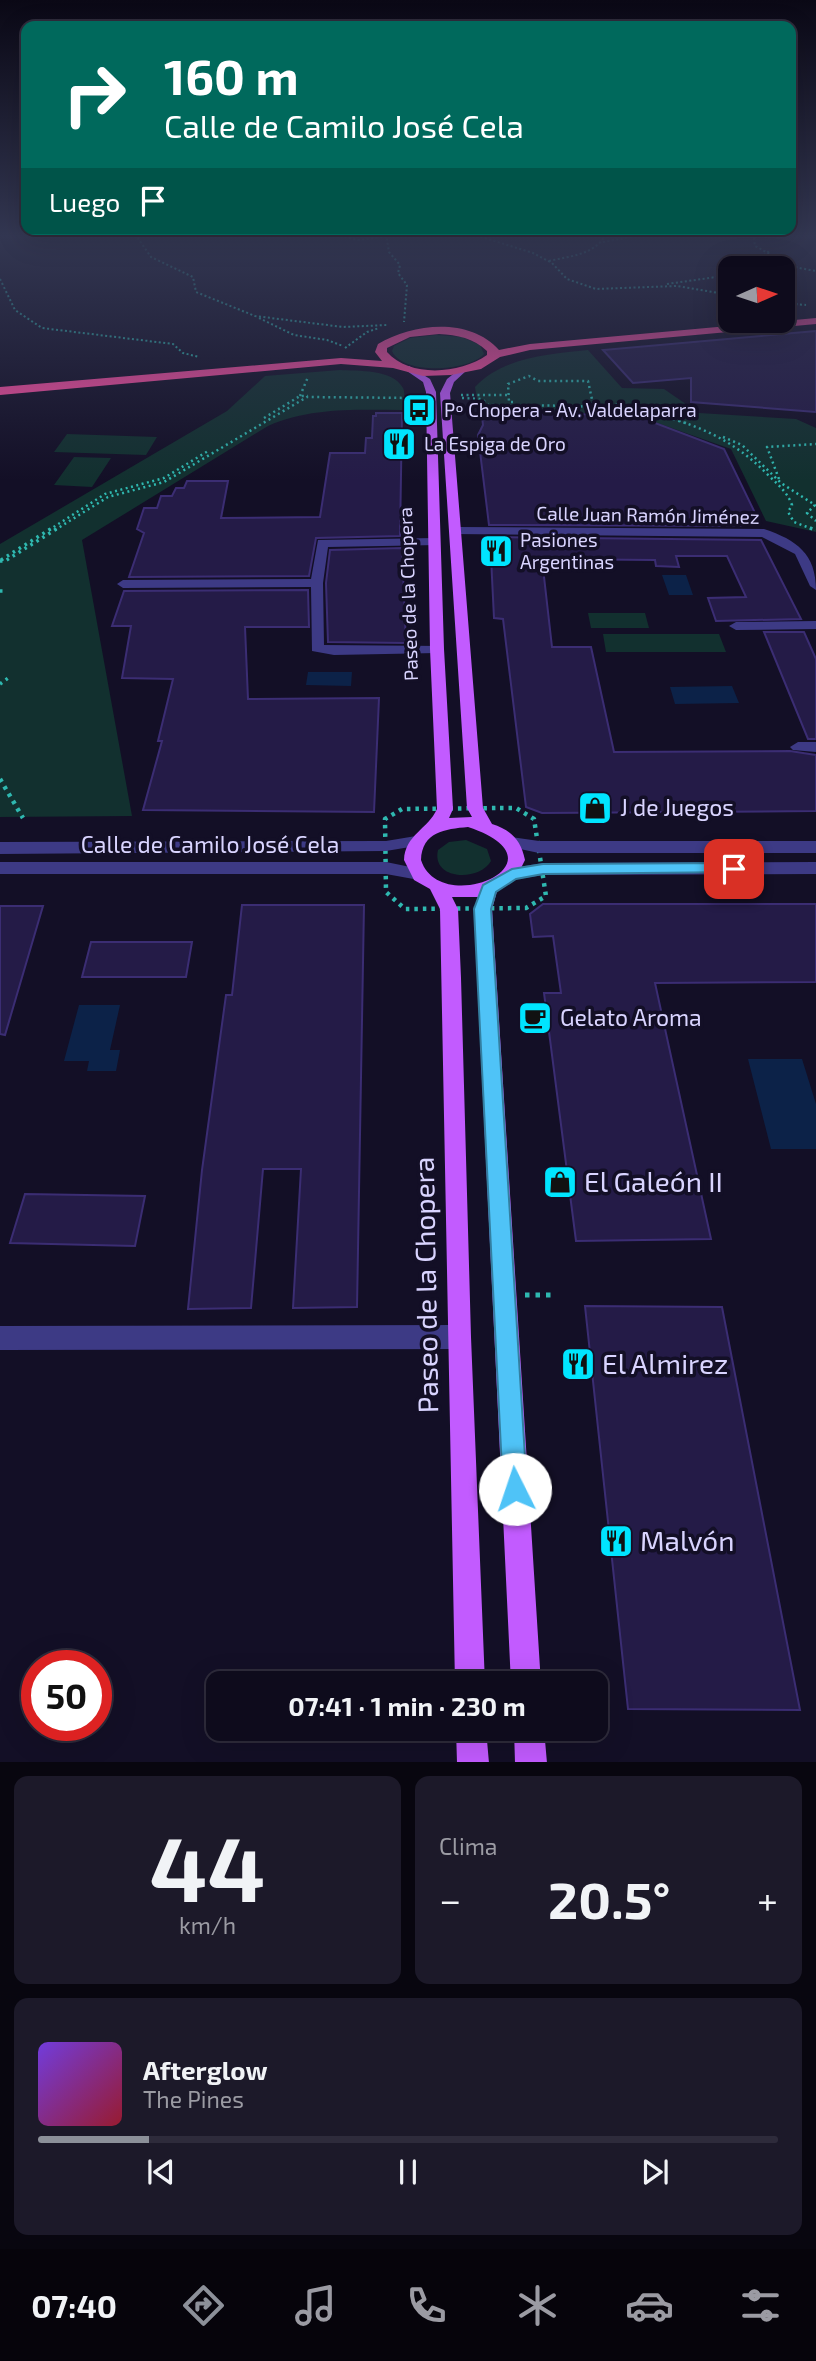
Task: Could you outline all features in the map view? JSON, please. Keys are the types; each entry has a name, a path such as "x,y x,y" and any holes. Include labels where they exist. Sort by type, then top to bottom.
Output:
{"highway":[{"path":"795,318 813,316"},
{"path":"0,391 338,362 394,365 426,372 462,370 486,362 492,356 539,346 816,321"},
{"path":"511,340 718,324"},
{"path":"0,384 355,354 415,333 448,332 497,339"},
{"path":"477,338 493,350 492,356"},
{"path":"382,346 380,352 384,359 394,365"}],"main road":[{"path":"409,369 427,381 438,397 455,531 475,808 484,825"},
{"path":"438,397 462,370"},
{"name":"Paseo de la Chopera","path":"438,397 435,542 445,809 438,826"},
{"path":"469,822 484,825 500,832 517,852 517,864 512,874 489,889 464,892 428,881 412,863 411,852 416,841 425,832 438,826 469,822"},
{"name":"Paseo de la Chopera","path":"428,881 449,909 470,1671"},
{"path":"489,889 483,909 525,1671"},
{"path":"471,1741 472,1762"},
{"path":"530,1741 531,1762"}],"street":[{"name":"Calle Juan Ramón Jiménez","path":"455,531 764,533 800,552 816,586"},
{"path":"435,542 322,543 317,583 317,648 334,651 437,649"},
{"path":"123,584 317,583"},
{"path":"736,626 816,625"},
{"path":"798,747 816,747"},
{"name":"Calle de Camilo José Cela","path":"0,848 386,846 416,841"},
{"path":"511,842 539,847 816,848"},
{"name":"Calle de Camilo José Cela","path":"0,868 386,868 428,881"},
{"path":"512,874 543,869 816,868"},
{"path":"0,1338 459,1337"}],"path":[{"path":"24,316 41,328 173,344 183,354 199,358 210,366"},
{"path":"255,316 295,335 327,340 345,347"},
{"path":"257,316 343,327 391,325 366,332 345,347 345,351 333,353 334,356"},
{"path":"398,323 405,321 404,316"},
{"path":"300,396 309,372"},
{"path":"593,404 588,381 538,381 529,376 508,384 509,402 593,404 628,404 655,411 742,445 780,483 815,505 807,513 816,521"},
{"path":"0,561 5,561 108,497 164,482 307,397 508,395"},
{"path":"0,561 105,494 164,478 300,396 482,398 488,405 644,410 734,445 788,495 792,505 788,512 794,522 816,530"},
{"path":"780,483 767,447 816,444"},
{"path":"0,684 11,676"},
{"path":"0,779 23,818"},
{"path":"386,891 405,909"},
{"path":"526,908 546,896"}],"green space":[{"path":"436,335 462,337 480,345 484,354 464,365 436,368 408,364 398,359 392,351 394,346 410,338"},
{"path":"588,350 622,388 664,389 699,413 796,419 816,428 816,532 766,521 731,449 632,414 479,411 475,387 499,369 528,359"},
{"path":"340,370 374,372 391,377 404,390 402,410 351,410 301,415 268,426 82,540 132,816 0,817 0,544 227,411 265,376"},
{"path":"67,434 157,437 146,455 54,452"},
{"path":"74,457 111,458 92,487 54,485"},
{"path":"588,613 645,613 649,628 591,628"},
{"path":"603,634 719,634 726,652 606,652"},
{"path":"466,840 487,849 491,861 485,868 467,875 449,872 438,860 438,850 449,842"}],"water":[{"path":"662,575 686,575 693,595 669,595"},
{"path":"308,672 352,672 351,686 306,685"},
{"path":"732,686 739,703 675,704 670,687"},
{"path":"79,1005 120,1005 110,1050 120,1050 116,1071 87,1071 89,1061 64,1061"},
{"path":"748,1059 802,1059 816,1104 816,1149 771,1149"}],"building":[{"path":"816,331 816,412 691,402 691,378 633,383 603,350 795,333"},
{"path":"376,413 402,413 400,536 316,538 309,576 129,577 144,533 137,529 144,508 157,508 161,496 172,496 176,488 184,488 187,481 228,481 221,518 320,517 330,453 365,453 366,438 372,438 373,416 376,416"},
{"path":"492,413 634,415 724,449 757,517 750,517 754,526 489,525 478,435 483,425 482,416"},
{"path":"490,537 761,540 801,619 716,621 708,598 746,597 727,556 676,556 679,567 656,566 655,560 542,559 552,647 591,647 614,752 790,751 816,755 816,811 542,813 526,807 503,619 494,618"},
{"path":"402,548 406,643 328,642 326,583 330,550"},
{"path":"308,590 309,627 245,627 248,699 379,698 374,812 143,810 162,741 158,741 173,679 122,678 131,626 112,626 124,591"},
{"path":"764,632 804,632 816,659 816,739 808,739"},
{"path":"543,904 816,904 816,982 655,983 711,1239 576,1241 544,993 561,993 553,936 533,937 530,914"},
{"path":"242,905 364,905 357,1307 293,1308 301,1169 263,1169 251,1308 188,1309 202,1170 226,995 232,995"},
{"path":"0,906 43,906 5,1035 0,1034"},
{"path":"91,942 192,942 186,977 82,977"},
{"path":"25,1194 145,1196 135,1246 10,1243"},
{"path":"585,1306 722,1307 800,1710 628,1709"}],"place":[{"name":"Pº Chopera - Av. Valdelaparra","path":"419,410"},
{"name":"La Espiga de Oro","path":"399,444"},
{"name":"Pasiones Argentinas","path":"496,551"},
{"name":"J de Juegos","path":"595,808"},
{"name":"Gelato Aroma","path":"535,1018"},
{"name":"El Galeón II","path":"560,1182"},
{"name":"El Almirez","path":"578,1364"},
{"name":"Malvón","path":"616,1541"}],"route":[{"path":"515,1489 483,909 489,889 512,874 543,869 734,869"}]}
